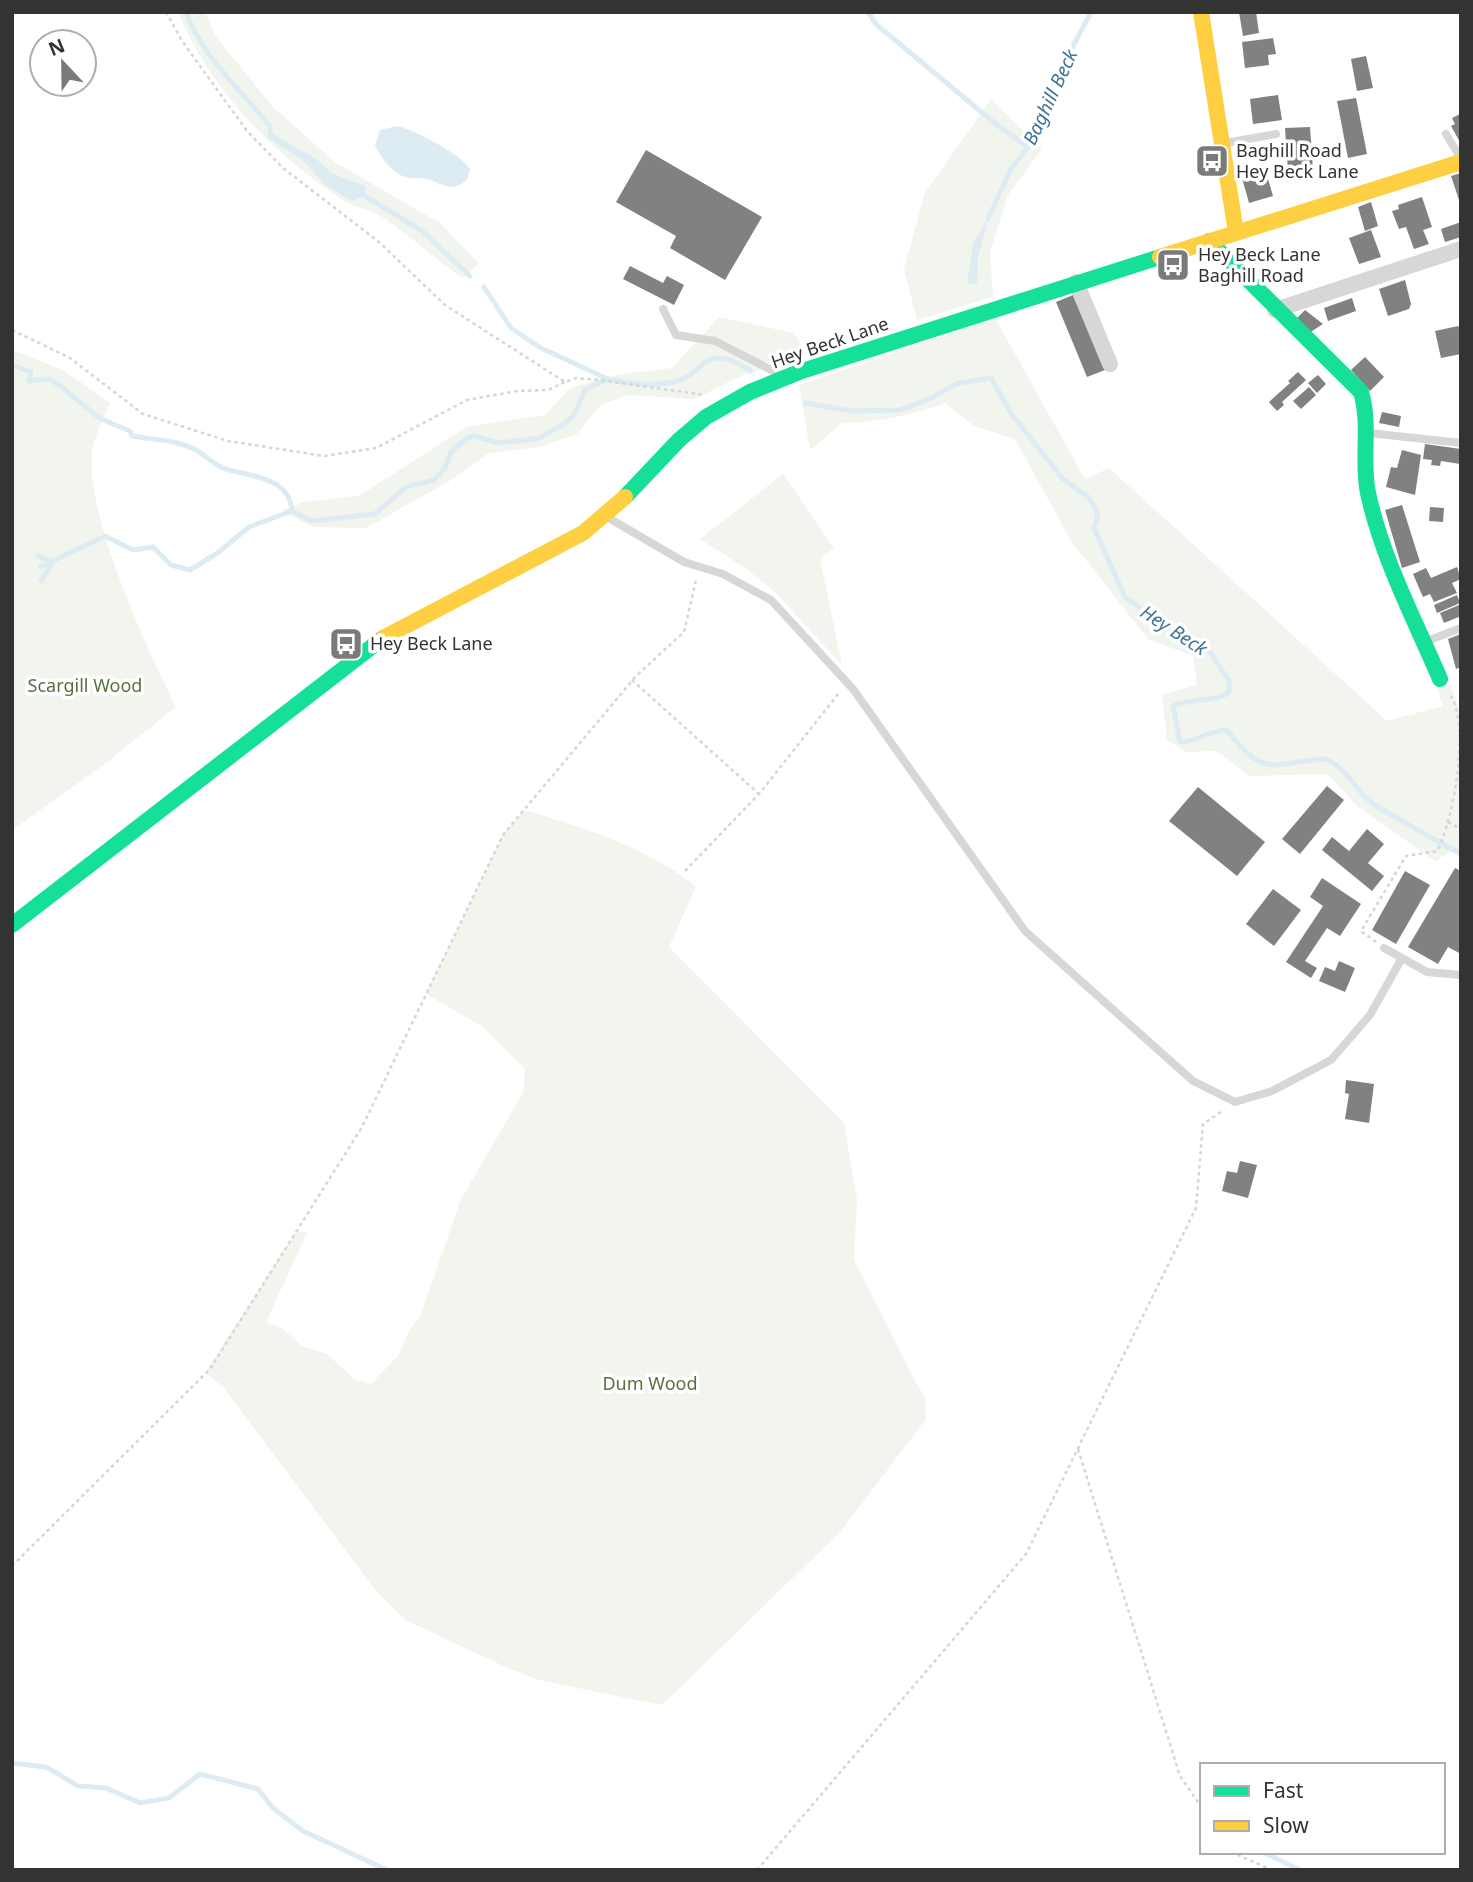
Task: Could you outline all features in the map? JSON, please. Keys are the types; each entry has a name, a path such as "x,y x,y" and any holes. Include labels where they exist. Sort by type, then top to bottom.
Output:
{"street":[{"path":"1201,12 1236,232"},
{"name":"Hey Beck Lane","path":"12,925 390,632 583,533 607,517 680,439 723,404 785,378 1461,160"},
{"path":"1209,241 1275,310 1361,392 1367,406 1367,488 1375,522 1440,679"},
{"path":"1275,310 1461,249"},
{"path":"1076,282 1110,364"}],"lane":[{"path":"1222,143 1276,134"},
{"path":"1446,134 1461,160"},
{"path":"663,309 676,335 715,341 749,356 785,378"},
{"path":"1366,432 1461,443"},
{"path":"607,517 684,562 723,574 771,600 847,682 1025,932 1193,1081 1235,1102 1272,1091 1331,1060 1370,1015 1402,958"},
{"path":"1424,642 1461,628"},
{"path":"1384,948 1427,972 1461,975"}],"path":[{"path":"166,12 182,41 247,131 283,168 379,242 445,305 565,382"},
{"path":"12,330 70,358 143,414 228,441 324,456 376,448 467,400 517,391 548,390 576,378 668,392 702,394 723,404"},
{"path":"12,1566 210,1369 362,1127 503,835 632,680 684,632 696,579 684,562"},
{"path":"1384,948 1361,931 1406,856 1437,851 1448,822 1458,754 1460,714 1440,679"},
{"path":"632,680 760,794"},
{"path":"685,872 760,794 847,682"},
{"path":"1448,822 1461,829"},
{"path":"757,1870 1026,1554 1196,1208 1203,1124 1235,1102"},
{"path":"1078,1449 1180,1776 1200,1805"},
{"path":"1236,1854 1272,1870"}],"green space":[{"path":"178,12 205,12 216,37 273,107 336,163 440,223 479,264 462,278 381,216 346,202 294,164 227,95 208,69"},
{"path":"991,99 1042,149 1008,195 990,252 993,297 917,320 904,269 925,193"},
{"path":"719,317 794,333 808,355 738,377 695,399 628,395 601,405 577,434 541,447 489,453 451,480 366,528 313,527 282,511 302,502 359,496 466,427 545,415 570,388 615,375 672,368"},
{"path":"995,318 1085,479 1109,468 1387,721 1443,706 1435,682 1450,685 1461,713 1461,854 1453,850 1435,861 1357,806 1328,774 1249,776 1217,751 1186,752 1167,740 1162,695 1197,685 1193,656 1148,639 1071,541 1015,439 974,426 945,403 894,418 842,423 810,450 799,385"},
{"name":"Scargill Wood","path":"12,350 63,370 110,403 92,454 93,481 99,512 108,546 135,618 176,707 102,766 12,830"},
{"path":"783,474 834,548 820,559 842,665 775,592 745,568 700,539"},
{"name":"Dum Wood","path":"524,810 614,840 656,860 696,886 669,947 844,1123 857,1199 854,1260 925,1396 926,1419 841,1531 662,1705 539,1680 405,1620 376,1591 223,1387 205,1373 296,1231 307,1233 266,1322 283,1329 302,1346 327,1354 354,1379 371,1384 398,1356 408,1333 421,1314 461,1199 523,1093 525,1069 483,1027 426,994 503,835"}],"shaded area":[{"path":"397,126 425,137 458,157 470,169 467,180 451,187 424,178 404,177 393,170 375,145 380,130"},
{"path":"270,132 316,159 331,173 365,186 365,196 352,201 324,184 304,161 268,138"},
{"path":"988,219 978,258 977,284 967,284 973,243"}],"building":[{"path":"1239,12 1256,12 1259,33 1243,36"},
{"path":"1273,38 1276,54 1268,55 1269,65 1245,68 1242,42"},
{"path":"1366,56 1373,88 1357,91 1351,59"},
{"path":"1278,95 1282,120 1253,124 1250,99"},
{"path":"1356,98 1367,154 1348,158 1337,101"},
{"path":"1460,114 1461,144 1451,126 1455,124 1452,118"},
{"path":"1310,127 1313,170 1288,171 1285,128"},
{"path":"646,150 762,217 725,280 670,248 676,236 616,202"},
{"path":"1266,172 1273,196 1249,203 1242,178"},
{"path":"1461,173 1461,203 1460,203 1451,176"},
{"path":"1422,197 1432,227 1423,230 1429,244 1414,249 1406,227 1399,229 1392,211 1399,209 1398,205"},
{"path":"1371,202 1378,226 1365,231 1358,207"},
{"path":"1461,222 1461,237 1445,242 1441,229"},
{"path":"1371,230 1381,257 1359,264 1349,238"},
{"path":"630,266 663,283 667,276 684,285 674,305 623,279"},
{"path":"1405,280 1411,304 1409,309 1388,316 1379,289"},
{"path":"1073,295 1105,370 1087,377 1056,302"},
{"path":"1352,298 1356,311 1328,321 1324,308"},
{"path":"1305,310 1323,324 1309,333 1296,319"},
{"path":"1458,326 1461,330 1461,354 1441,358 1435,331"},
{"path":"1365,357 1384,377 1370,391 1351,370"},
{"path":"1298,372 1306,380 1282,402 1284,405 1277,411 1269,402"},
{"path":"1318,375 1326,384 1317,393 1308,383"},
{"path":"1309,387 1316,395 1301,409 1293,401"},
{"path":"1382,412 1401,416 1399,427 1379,423"},
{"path":"1425,444 1461,449 1460,464 1441,461 1440,466 1431,465 1432,460 1423,459"},
{"path":"1402,450 1421,455 1415,495 1386,487 1391,467 1397,468"},
{"path":"1402,505 1420,562 1402,568 1385,510"},
{"path":"1430,507 1444,508 1443,522 1429,521"},
{"path":"1457,567 1461,579 1452,583 1457,593 1434,602 1430,594 1423,597 1413,574 1426,568 1431,578"},
{"path":"1457,595 1460,603 1437,613 1434,605"},
{"path":"1459,605 1461,616 1444,623 1440,613"},
{"path":"1461,634 1461,667 1456,669 1448,639"},
{"path":"1327,786 1344,800 1300,854 1282,839"},
{"path":"1198,787 1265,842 1237,876 1169,821"},
{"path":"1367,829 1384,844 1368,863 1384,876 1372,891 1322,850 1332,837 1349,851"},
{"path":"1455,868 1461,871 1461,954 1448,947 1438,964 1408,947"},
{"path":"1405,871 1430,885 1396,944 1372,930"},
{"path":"1322,878 1361,904 1340,936 1327,928 1305,961 1317,968 1311,978 1286,962 1323,906 1310,897"},
{"path":"1273,889 1301,910 1274,946 1246,924"},
{"path":"1339,961 1355,968 1345,992 1319,981 1325,967 1335,971"},
{"path":"1346,1080 1374,1084 1369,1123 1345,1119 1349,1094 1345,1093"},
{"path":"1240,1161 1257,1165 1248,1198 1222,1191 1227,1171 1237,1173"}],"waterway":[{"path":"186,12 201,43 270,126 270,132"},
{"path":"868,12 877,25 997,125 1028,147"},
{"name":"Baghill Beck","path":"988,219 1011,169 1028,147 1048,94 1091,12"},
{"path":"365,196 421,230 470,276"},
{"path":"484,287 511,328 539,347 610,380"},
{"path":"40,567 105,536 133,550 153,547 171,565 190,570 216,554 249,527 292,511 312,521 375,514 406,487 434,480 445,468 451,452 467,438 475,436 498,443 539,438 566,423 575,413 585,390 604,381 649,384 674,382 687,377 715,358 729,360 751,371"},
{"path":"12,365 31,372 29,381 49,379 99,418 130,431 132,436 180,444 196,450 223,468 266,479 283,490 292,511"},
{"name":"Hey Beck","path":"805,403 851,411 900,410 927,400 958,383 991,378 1013,416 1063,479 1088,497 1095,507 1098,515 1094,528 1125,597 1178,636 1210,652 1229,681 1229,692 1224,695 1173,706 1180,742 1227,730 1251,756 1271,765 1326,759 1342,770 1364,796 1378,807 1461,854"},
{"path":"38,556 53,562 41,581"},
{"path":"12,1763 46,1767 78,1786 106,1788 140,1803 169,1798 200,1774 258,1789 273,1808 303,1831 387,1870"},
{"path":"1267,1854 1300,1870"}],"traffic: fast":[{"path":"1209,241 1361,392 1365,417 1366,481 1374,517 1400,588 1440,679"},
{"path":"625,497 679,440 706,417 750,392 799,372 1160,257"},
{"path":"12,925 383,638"}],"traffic: slow":[{"path":"1201,12 1236,232"},
{"path":"1160,257 1461,162"},
{"path":"383,638 583,533 625,497"}],"place":[{"name":"Baghill Road Hey Beck Lane","path":"1212,161"},
{"name":"Hey Beck Lane Baghill Road","path":"1173,265"},
{"name":"Hey Beck Lane","path":"346,644"}]}
